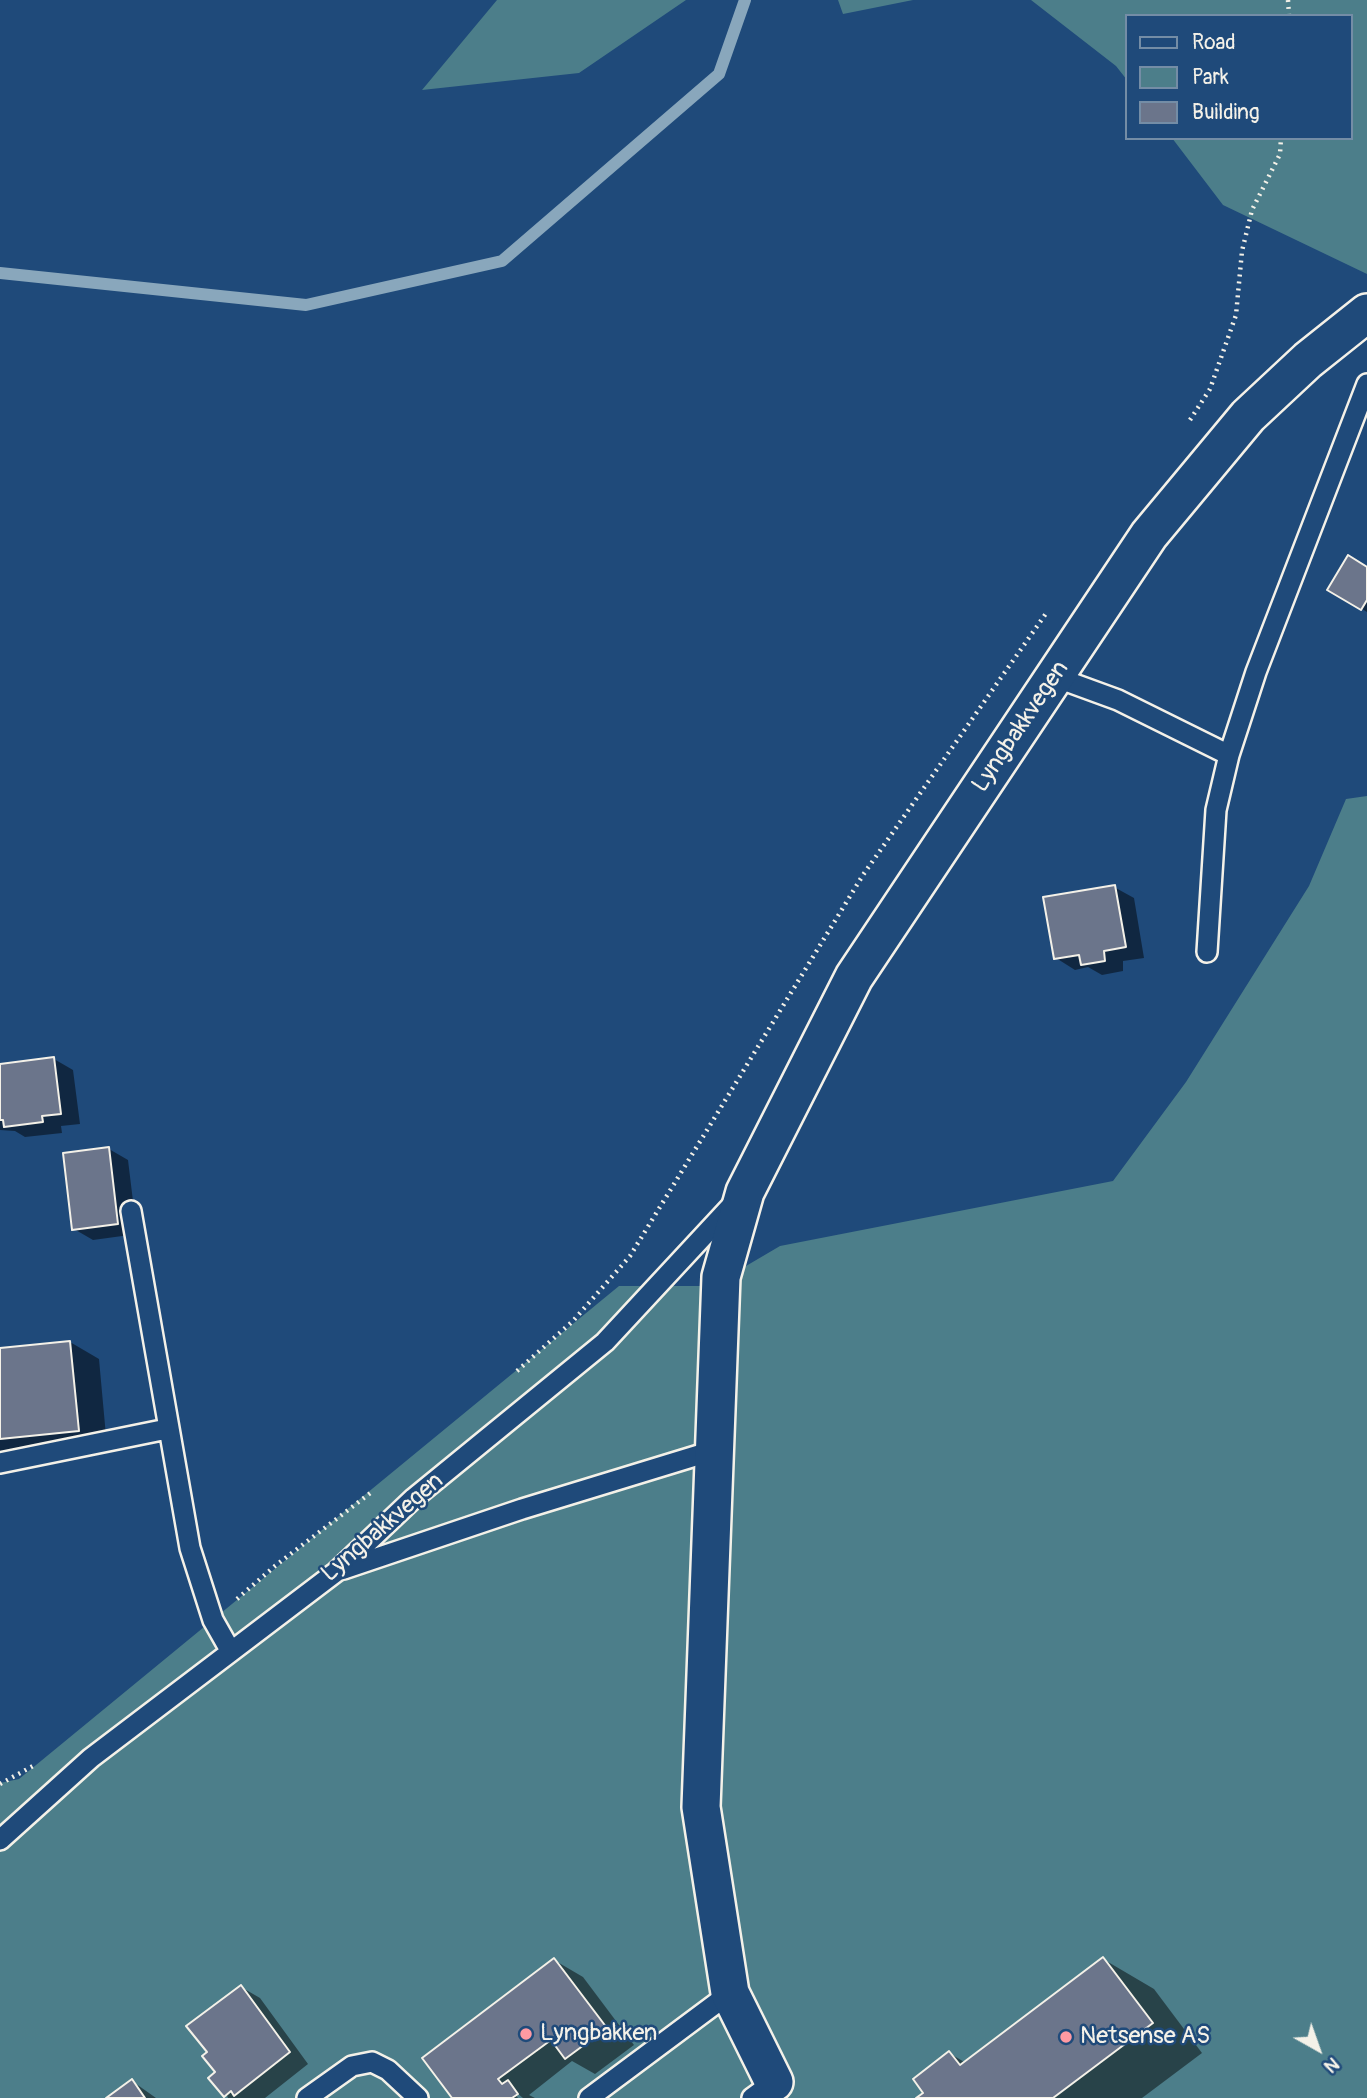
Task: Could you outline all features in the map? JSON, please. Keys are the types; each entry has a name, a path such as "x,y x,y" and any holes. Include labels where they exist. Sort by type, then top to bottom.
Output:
{"street":[{"name":"Lyngbakkvegen","path":"769,2093 730,1993 701,1807 702,1721 721,1277 744,1192 854,977 1149,536 1248,416 1308,360 1367,313"}],"lane":[{"path":"1207,952 1216,810 1229,755 1256,672 1367,384"},
{"path":"1055,677 1118,700 1229,755"},
{"name":"Lyngbakkvegen","path":"0,1840 91,1758 230,1650 337,1572 414,1498 528,1408 605,1342 744,1192"},
{"path":"131,1211 167,1429 190,1548 213,1620 230,1650"},
{"path":"0,1464 167,1429"},
{"path":"337,1572 522,1508 686,1461 715,1450"},
{"path":"589,2098 730,1993"},
{"path":"307,2098 352,2066 372,2062 388,2070 418,2098"}],"path":[{"path":"1188,424 1210,388 1237,315 1242,251 1252,210 1280,154 1281,140"},
{"path":"508,1379 573,1321 630,1256 863,875 1055,600"},
{"path":"213,1620 275,1566 377,1489"},
{"path":"0,1784 42,1759"}],"green space":[{"path":"497,0 686,0 579,73 422,90"},
{"path":"838,0 913,0 843,14"},
{"path":"1031,0 1367,0 1367,274 1223,205 1174,140 1353,140 1353,14 1126,14 1126,79 1116,66"},
{"path":"1367,796 1367,2098 0,2098 0,1783 19,1779 619,1286 712,1286 780,1246 1113,1181 1186,1082 1309,886 1346,799"}],"building":[{"path":"1348,555 1367,567 1367,600 1361,610 1327,590"},
{"path":"1115,885 1126,947 1104,951 1105,961 1081,965 1079,955 1054,959 1043,897"},
{"path":"54,1057 61,1114 42,1116 43,1122 4,1127 3,1120 0,1120 0,1064"},
{"path":"109,1147 118,1224 72,1230 63,1153"},
{"path":"70,1341 79,1431 0,1439 0,1348"},
{"name":"Netsense AS","path":"1103,1957 1153,2023 1053,2098 916,2098 923,2093 913,2079 949,2051 960,2065"},
{"name":"Lyngbakken","path":"554,1958 607,2028 565,2059 551,2040 498,2079 502,2084 508,2080 518,2094 512,2098 452,2098 422,2058"},
{"path":"241,1985 290,2052 234,2096 231,2091 224,2097 208,2078 215,2072 202,2056 207,2052 186,2026"},
{"path":"132,2079 145,2098 106,2098"}],"waterway":[{"path":"0,273 306,305 502,261 719,74 745,0"}],"place":[{"name":"Lyngbakken","path":"526,2034"},
{"name":"Netsense AS","path":"1066,2037"}]}
